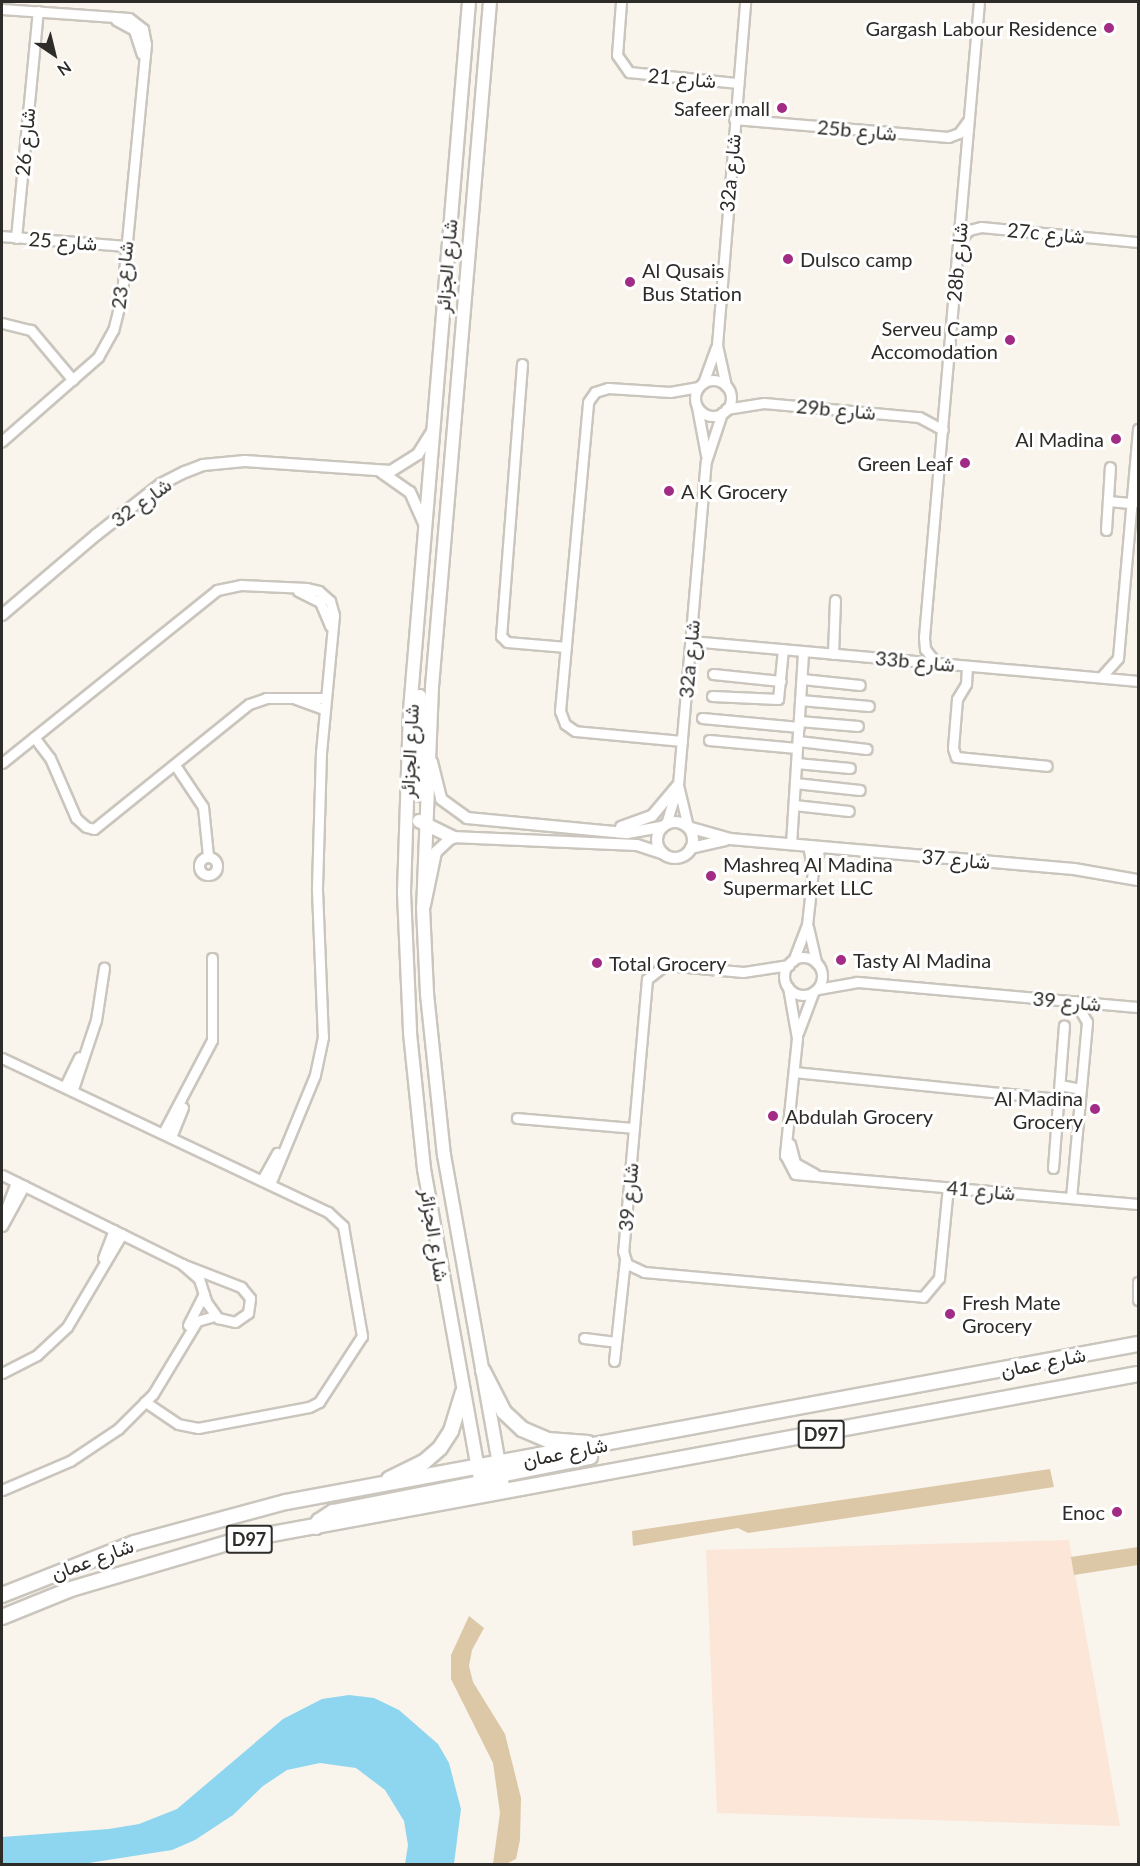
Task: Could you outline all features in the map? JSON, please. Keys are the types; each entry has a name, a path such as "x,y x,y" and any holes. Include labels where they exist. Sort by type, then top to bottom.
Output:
{"main road":[{"name":"شارع الجزائر","path":"468,2 410,711 405,851 407,984 424,1169 463,1392 487,1487"},
{"name":"شارع الجزائر","path":"490,2 429,736 424,826 423,908 436,1094 499,1470"},
{"path":"423,563 428,582 416,813 424,826 452,837"},
{"name":"شارع عمان","path":"487,1487 499,1470 608,1444 1138,1344"},
{"path":"483,1371 504,1412 522,1429 548,1440 608,1444"},
{"name":"شارع عمان","path":"2,1617 71,1589 173,1557 316,1527 487,1487 1138,1374"},
{"path":"377,1486 424,1462 440,1448 451,1431 463,1392"},
{"path":"487,1487 499,1470 630,1449 654,1436"},
{"name":"شارع عمان","path":"2,1595 78,1562 162,1534 286,1502 377,1486 487,1487"}],"street":[{"name":"شارع 21","path":"621,2 617,51 621,64 629,72 738,83"},
{"name":"32a شارع","path":"726,386 717,345 745,2"},
{"name":"28b شارع","path":"936,663 925,649 924,638 979,2"},
{"name":"شارع 23","path":"2,9 129,18 143,29 146,44 142,62 122,295 112,330 98,357 2,441"},
{"name":"شارع 26","path":"16,238 38,11"},
{"name":"25b شارع","path":"734,119 948,137 961,131 969,117"},
{"name":"27c شارع","path":"959,241 969,230 981,227 1138,242"},
{"name":"شارع 25","path":"2,236 125,246"},
{"path":"2,323 31,330 73,380"},
{"name":"32a شارع","path":"701,385 717,345"},
{"path":"522,364 501,636 507,642 566,647"},
{"path":"682,741 575,731 568,727 560,711 588,402 596,392 608,388 670,392 717,381 726,386 730,395 724,411 708,415 696,406 701,385"},
{"name":"29b شارع","path":"724,411 764,403 919,417 943,430"},
{"name":"32a شارع","path":"696,406 706,461"},
{"name":"32a شارع","path":"664,825 678,785 706,461 724,411"},
{"path":"1101,678 1118,658 1138,429"},
{"name":"شارع 32","path":"2,615 96,535 161,484 185,472 203,465 245,461 381,472 412,459 432,432"},
{"path":"1106,530 1110,467"},
{"name":"شارع 32","path":"381,472 410,492 425,525"},
{"path":"1108,501 1133,503"},
{"path":"2,763 208,595 241,585 290,589 320,602 327,612 331,634 324,709 317,890 323,1037 315,1075 266,1182"},
{"path":"833,654 835,600"},
{"name":"33b شارع","path":"691,641 1138,681"},
{"path":"712,696 776,700 781,681 783,649"},
{"path":"791,844 803,651"},
{"path":"967,666 966,684 957,699 953,748 957,757 1047,766"},
{"path":"713,674 781,681"},
{"path":"802,679 860,685"},
{"path":"34,737 50,758 76,818 90,829 101,826 249,704 266,698 325,698"},
{"path":"296,699 324,709"},
{"path":"800,700 869,706"},
{"path":"702,717 858,726"},
{"path":"423,908 432,885 436,852 452,837 637,845 679,858 691,849 693,838 688,827 676,822 636,832 474,820 460,815 438,793 429,736"},
{"path":"709,740 867,749"},
{"path":"796,763 850,768"},
{"path":"175,765 203,807 208,855"},
{"path":"795,783 860,790"},
{"path":"600,830 645,821 659,811 678,785"},
{"name":"32a شارع","path":"678,785 688,827"},
{"path":"794,805 849,811"},
{"path":"664,825 657,841 664,854"},
{"name":"شارع 37","path":"688,827 730,839 1138,873"},
{"name":"شارع 37","path":"691,849 730,839"},
{"path":"814,846 807,925 785,976 797,1038 794,1072 1059,1099"},
{"name":"شارع 37","path":"1074,869 1138,880"},
{"path":"797,1038 822,978 807,925"},
{"path":"167,1135 212,1040 212,958"},
{"path":"791,963 802,958 816,963"},
{"name":"شارع 39","path":"638,1271 625,1260 646,979 653,971 665,964 743,972 791,963"},
{"path":"69,1088 91,1037 104,968"},
{"name":"شارع 39","path":"815,991 857,982 1138,1007"},
{"path":"788,987 802,995 815,991"},
{"path":"1071,1198 1087,1022 1075,1001"},
{"path":"1064,1025 1053,1165 1074,1165"},
{"path":"2,1053 69,1088 328,1212 343,1226 362,1324 358,1347 323,1398 309,1407 198,1428 178,1424 145,1402"},
{"path":"2,1058 22,1065"},
{"name":"شارع 41","path":"794,1072 789,1140 798,1166 823,1176 1138,1204"},
{"path":"1060,1085 1081,1089"},
{"path":"517,1118 634,1128"},
{"path":"2,1175 182,1264 241,1287 250,1298 250,1310 239,1321 231,1322 215,1316 201,1318 187,1334"},
{"path":"2,1220 20,1184"},
{"path":"2,1226 20,1184"},
{"path":"621,1284 638,1271 923,1297 939,1278 948,1187"},
{"path":"2,1372 37,1355 58,1337 95,1281 118,1232"},
{"path":"614,1361 625,1260"},
{"path":"182,1264 196,1275 215,1316"},
{"path":"1137,1300 1138,1282"},
{"path":"2,1490 87,1451 118,1429 145,1402 187,1334 204,1294"},
{"path":"584,1338 616,1342"}],"shaded area":[{"path":"1050,1469 1054,1487 748,1533 738,1528 633,1546 632,1531"},
{"path":"1069,1540 1120,1826 717,1813 706,1550"},
{"path":"1138,1547 1138,1565 1074,1575 1071,1557"},
{"path":"469,1616 484,1628 472,1650 469,1666 473,1682 505,1734 521,1798 520,1840 516,1859 506,1864 493,1864 500,1813 493,1763 451,1679 451,1655"}],"water":[{"path":"349,1695 374,1698 399,1710 438,1744 449,1763 461,1809 454,1864 405,1864 408,1845 404,1821 385,1790 356,1768 320,1763 287,1770 263,1786 233,1815 195,1840 172,1850 82,1864 2,1864 2,1837 109,1829 139,1824 177,1809 283,1719 322,1699"}],"place":[{"name":"Gargash Labour Residence","path":"1109,28"},
{"name":"Safeer mall","path":"782,108"},
{"name":"Dulsco camp","path":"788,259"},
{"name":"Al Qusais Bus Station","path":"630,282"},
{"name":"Serveu Camp Accomodation","path":"1010,340"},
{"name":"Al Madina","path":"1116,439"},
{"name":"Green Leaf","path":"965,463"},
{"name":"A K Grocery","path":"669,491"},
{"name":"Mashreq Al Madina Supermarket LLC","path":"711,876"},
{"name":"Tasty Al Madina","path":"841,960"},
{"name":"Total Grocery","path":"597,963"},
{"name":"Al Madina Grocery","path":"1095,1109"},
{"name":"Abdulah Grocery","path":"773,1116"},
{"name":"Fresh Mate Grocery","path":"950,1314"},
{"name":"Enoc","path":"1117,1512"}]}
